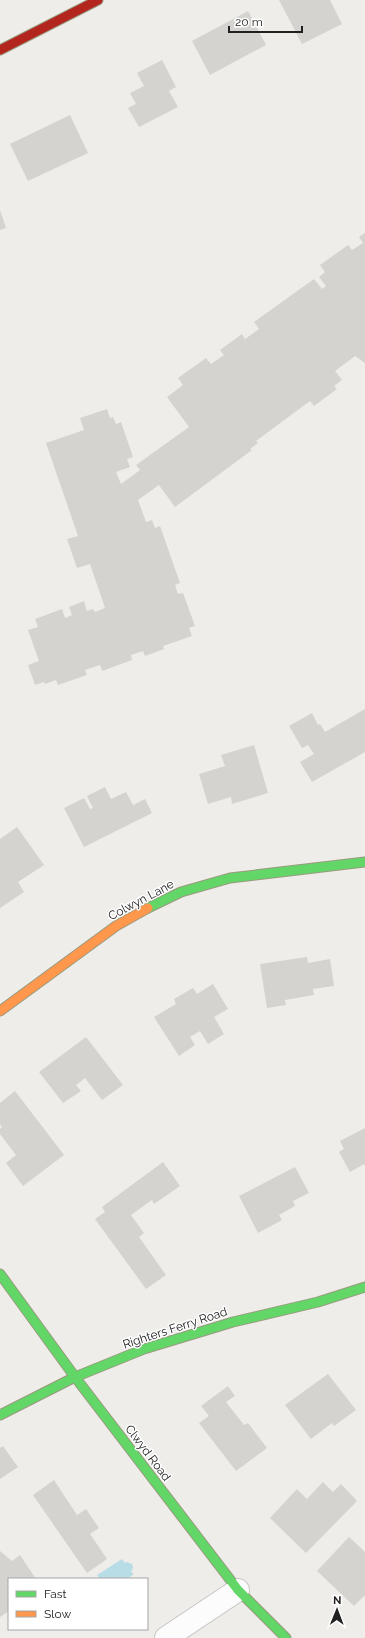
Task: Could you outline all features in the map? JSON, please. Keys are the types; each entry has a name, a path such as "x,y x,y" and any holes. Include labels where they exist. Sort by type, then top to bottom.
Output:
{"street":[{"path":"0,50 98,0"},
{"name":"Colwyn Lane","path":"0,1011 116,926 138,913 181,892 230,878 365,862"},
{"name":"Clwyd Road","path":"0,1274 75,1377 238,1590 286,1638"},
{"name":"Righters Ferry Road","path":"0,1415 75,1377 138,1352 233,1322 325,1300 365,1288"},
{"path":"166,1638 238,1590"}],"water":[{"path":"122,1559 125,1563 127,1562 132,1564 133,1568 131,1572 134,1574 128,1578 99,1578 97,1575"}],"building":[{"path":"279,0 330,0 342,24 302,44"},
{"path":"248,11 266,45 210,75 192,41"},
{"path":"162,60 176,87 169,91 178,107 139,127 128,108 136,104 130,93 144,86 137,73"},
{"path":"70,115 88,153 28,181 10,144"},
{"path":"0,210 6,228 0,230"},
{"path":"365,233 365,363 355,356 335,371 342,380 334,386 337,389 314,406 310,401 256,441 258,443 250,449 252,450 175,507 159,485 138,500 146,522 152,520 155,528 160,526 180,583 175,585 178,594 183,593 195,626 189,628 192,636 163,646 164,649 145,656 143,651 131,655 132,660 102,671 100,665 85,670 87,675 58,685 56,680 45,684 44,682 35,685 28,665 39,661 28,630 38,627 35,619 62,609 65,618 72,615 69,607 84,601 87,611 93,609 95,612 105,608 90,564 77,568 67,539 78,536 46,443 84,430 80,418 107,409 110,418 113,417 116,424 121,422 133,457 127,459 130,467 116,472 121,484 140,470 136,465 189,427 167,397 183,385 178,378 206,358 211,364 224,355 220,350 242,334 245,339 259,329 254,322 314,279 322,289 326,286 319,277 325,272 320,265 348,245 352,250 363,243 359,237"},
{"path":"365,709 365,752 312,782 300,762 314,754 308,745 302,748 289,726 312,713 318,725 320,724 325,732"},
{"path":"254,745 268,793 232,804 231,797 208,804 199,774 225,766 221,755"},
{"path":"105,787 111,799 126,792 133,805 145,799 152,813 84,847 64,808 84,798 90,809 93,808 87,796"},
{"path":"17,827 44,865 18,882 24,892 0,908 0,839"},
{"path":"307,957 308,963 330,959 334,986 313,989 314,995 285,1000 286,1005 267,1008 260,964"},
{"path":"213,984 228,1009 214,1017 224,1034 208,1044 200,1031 190,1037 195,1045 179,1056 154,1017 176,1004 174,999 193,988 197,994"},
{"path":"86,1037 123,1085 102,1100 85,1078 76,1085 81,1091 63,1103 39,1072"},
{"path":"15,1091 64,1155 23,1186 6,1163 16,1155 0,1134 0,1129 2,1127 0,1124 0,1103"},
{"path":"365,1128 365,1166 364,1164 350,1172 339,1152 344,1149 340,1141"},
{"path":"163,1162 180,1186 154,1204 152,1200 131,1215 144,1233 139,1237 166,1275 146,1289 95,1219 105,1212 102,1207"},
{"path":"295,1167 309,1193 293,1201 295,1206 279,1215 282,1220 258,1233 239,1196"},
{"path":"328,1374 356,1410 334,1426 332,1423 311,1439 285,1405"},
{"path":"228,1386 235,1396 226,1402 244,1425 248,1423 267,1448 236,1471 199,1423 209,1416 201,1406"},
{"path":"3,1446 18,1467 0,1479 0,1448"},
{"path":"54,1480 77,1515 86,1509 99,1528 90,1534 107,1559 87,1573 33,1495"},
{"path":"323,1482 333,1492 341,1484 357,1501 306,1553 270,1518 297,1489 307,1499"},
{"path":"349,1537 365,1552 365,1595 354,1606 317,1571"},
{"path":"0,1551 12,1561 20,1555 35,1578 8,1578 8,1612 0,1617"}],"traffic: fast":[{"path":"148,908 181,892 230,878 365,862"},
{"path":"0,1274 75,1377 238,1590 286,1638"},
{"path":"0,1415 75,1377 144,1349 233,1322 318,1302 365,1287"}],"traffic: slow":[{"path":"0,1011 116,926 148,908"}],"traffic: jam":[{"path":"0,50 98,0"}]}
